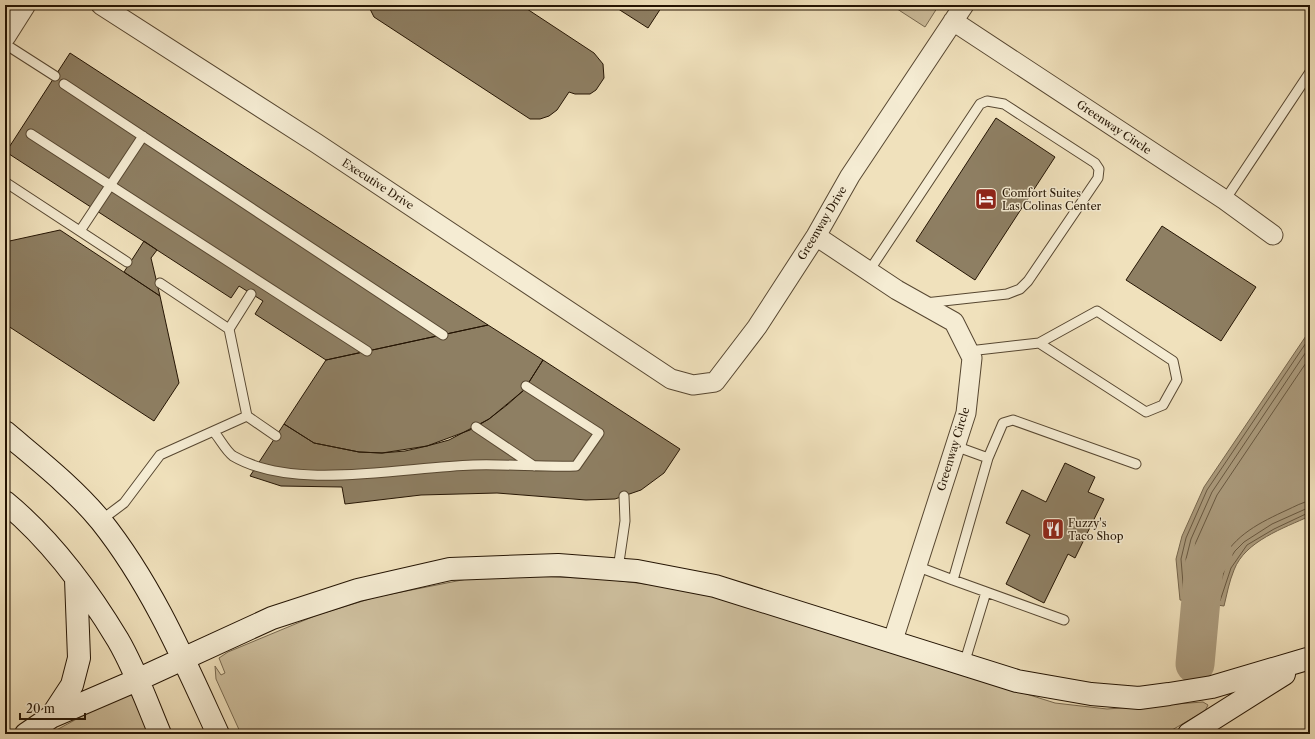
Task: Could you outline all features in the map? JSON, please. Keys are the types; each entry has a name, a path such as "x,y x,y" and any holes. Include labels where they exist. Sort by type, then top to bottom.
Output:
{"main road":[{"path":"5,35 24,5"},
{"path":"5,432 57,476 100,521 132,564 163,616 184,658 218,734"},
{"path":"5,502 46,542 76,578 118,641 137,680 160,734"},
{"path":"26,734 51,717 137,680 272,618 358,590 450,569 558,565 618,569 715,586 892,640 1017,681 1091,694 1139,698 1212,687 1308,658"},
{"path":"51,717 72,686 80,658 76,578"},
{"path":"1189,734 1308,658"}],"street":[{"name":"Executive Drive","path":"101,5 316,143 653,365"},
{"name":"Greenway Drive","path":"653,365 672,379 692,386 715,382 757,327 816,236 850,176 964,5"},
{"name":"Greenway Circle","path":"953,21 1225,200 1273,235"},
{"name":"Greenway Circle","path":"816,236 869,271 954,322 972,358 966,413 892,640"}],"lane":[{"path":"5,44 55,76"},
{"path":"1225,200 1310,72"},
{"path":"64,84 443,335"},
{"path":"869,271 972,113 980,104 987,101 1004,104 1095,163 1099,169 1098,178 1028,281 1020,289 1007,294 922,304"},
{"path":"31,134 367,351"},
{"path":"80,231 143,136"},
{"path":"5,182 127,262"},
{"path":"160,283 228,329 247,416 276,436"},
{"path":"228,329 251,294"},
{"path":"969,351 1039,343 1097,311 1173,361 1177,380 1163,405 1146,412 1039,343"},
{"path":"214,432 232,455 264,468 310,476 344,475 473,465 576,466 599,433 526,386"},
{"path":"100,521 124,503 160,455 247,416"},
{"path":"953,580 988,458 1003,423 1013,420 1136,464"},
{"path":"476,427 535,466"},
{"path":"955,446 988,458"},
{"path":"618,569 626,521 624,496"},
{"path":"916,566 1064,620"},
{"path":"964,664 986,592"}],"shaded area":[{"path":"891,5 939,5 925,27"},
{"path":"531,576 605,579 677,588 728,600 1055,703 1107,709 1203,702 1208,705 1205,711 1165,734 241,734 216,679 215,666 221,675 225,673 219,658 228,652 317,615 376,597 467,579"},
{"path":"134,688 154,734 49,734"}],"water":[{"path":"1310,330 1310,516 1266,537 1247,551 1239,560 1234,570 1224,606 1180,600 1176,559 1182,536 1204,487"}],"building":[{"path":"368,5 521,5 594,53 603,64 604,78 596,90 590,94 575,94 569,92 557,110 549,116 540,119 530,119 374,17"},
{"path":"612,5 663,5 648,28"},
{"path":"70,53 488,325 326,360 255,314 263,301 239,286 231,298 6,152"},
{"name":"Comfort Suites Las Colinas Center","path":"996,118 1055,157 975,280 916,241"},
{"path":"1162,226 1256,287 1221,341 1126,280"},
{"path":"60,230 160,296 179,383 154,421 5,324 5,242"},
{"path":"144,241 157,250 151,258 160,296 124,272"},
{"path":"488,325 543,360 524,390 489,419 470,430 427,446 382,453 359,452 314,443 284,424 326,360"},
{"path":"543,360 680,449 664,473 641,490 615,499 586,500 497,493 421,495 345,504 342,487 281,486 250,476 284,424 314,443 359,452 382,453 405,451 449,440 489,419 507,405 524,390"},
{"name":"Fuzzy's Taco Shop","path":"1065,463 1095,477 1088,492 1104,499 1075,558 1068,554 1044,603 1006,584 1030,535 1006,523 1022,490 1046,502"}],"waterway":[{"path":"1195,664 1204,567 1213,553"}],"place":[{"name":"Comfort Suites Las Colinas Center","path":"986,199"},
{"name":"Fuzzy's Taco Shop","path":"1053,529"}]}
